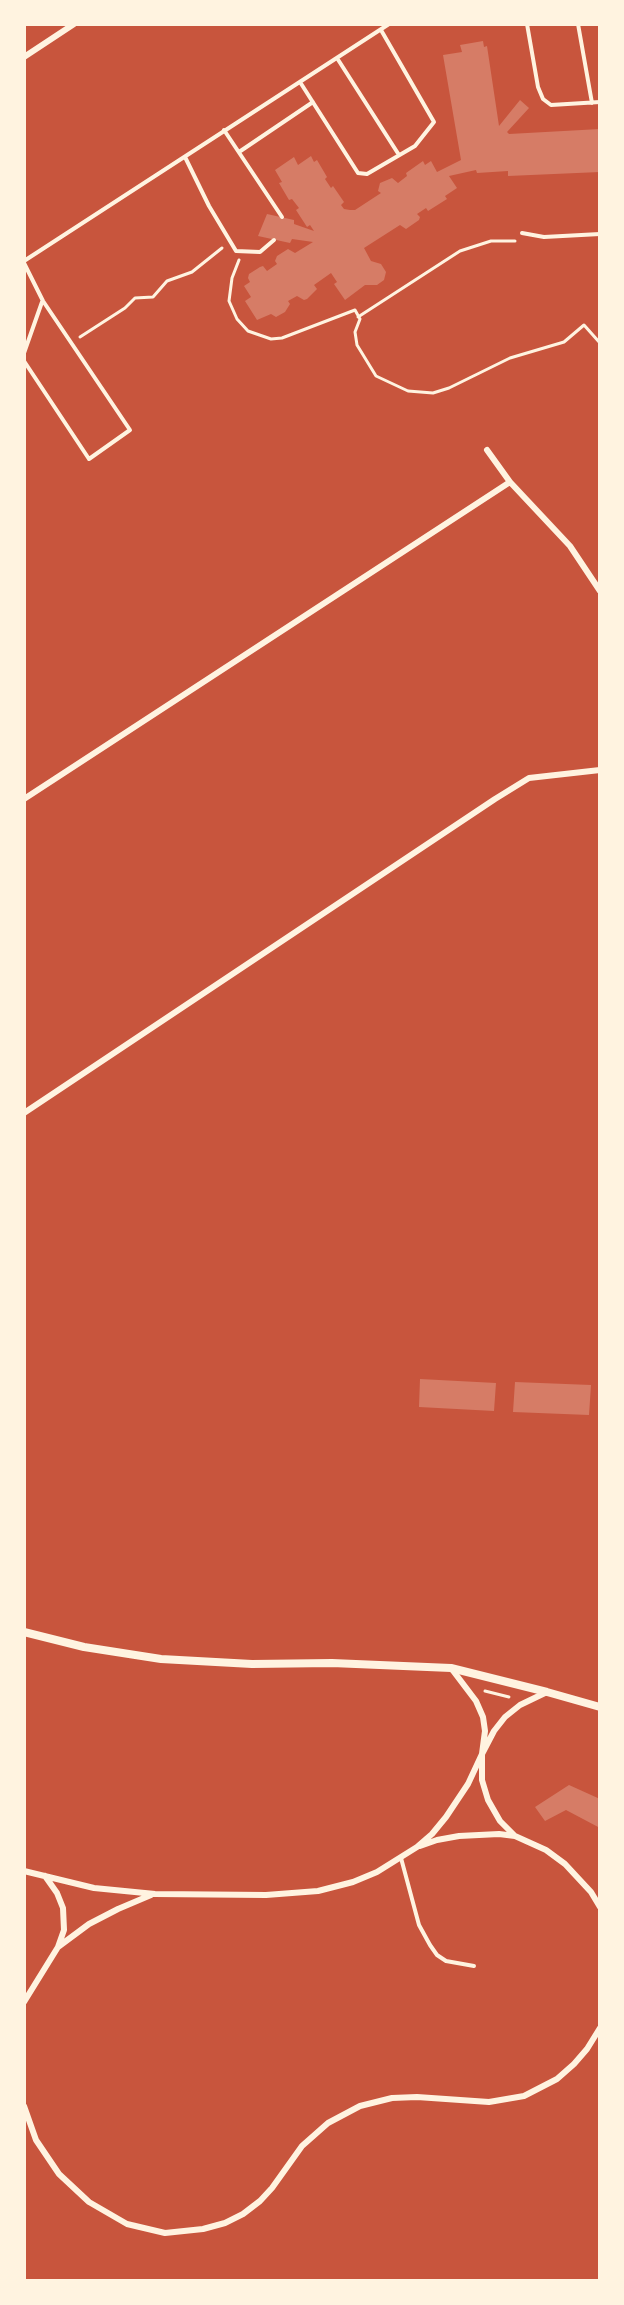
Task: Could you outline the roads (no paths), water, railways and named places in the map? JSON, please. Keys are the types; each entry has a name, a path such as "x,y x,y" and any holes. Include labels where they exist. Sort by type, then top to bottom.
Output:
{"street":[{"path":"24,57 75,24"},
{"path":"488,450 510,482 570,546 600,591"},
{"path":"24,799 510,482"},
{"path":"24,1113 520,783 529,778 600,770"},
{"path":"24,1632 84,1647 161,1659 252,1664 332,1663 451,1668 600,1707"},
{"path":"451,1668 477,1701 485,1731 482,1780 488,1800 500,1821 515,1836"},
{"path":"24,1871 94,1888 155,1894 267,1895 318,1891 353,1882 401,1858 417,1847 446,1817 468,1784 494,1731 520,1705 547,1692"},
{"path":"417,1847 459,1836 499,1834 515,1836 546,1850 565,1864 591,1892 600,1907"},
{"path":"24,2002 58,1947 64,1930 63,1908 57,1893 45,1876"},
{"path":"58,1947 89,1924 155,1894"},
{"path":"24,2106 36,2140 42,2149 59,2174 89,2202 127,2224 165,2233 203,2229 225,2223 243,2214 260,2201 302,2146 328,2123 360,2106 392,2098 417,2097 489,2102 524,2096 557,2079 574,2064 600,2028"}],"lane":[{"path":"24,361 89,459 130,430 42,301 24,262 389,24"},
{"path":"527,24 538,87 543,99 551,105 600,102"},
{"path":"578,24 592,103"},
{"path":"300,82 358,173 367,174 415,146 434,122 381,30"},
{"path":"337,58 399,155"},
{"path":"238,152 313,102"},
{"path":"224,130 282,217"},
{"path":"185,157 236,251 260,252 274,240"},
{"path":"522,233 544,237 600,234"},
{"path":"24,352 42,301"},
{"path":"401,1858 419,1925 430,1945 437,1955 446,1961 474,1966"}]}
